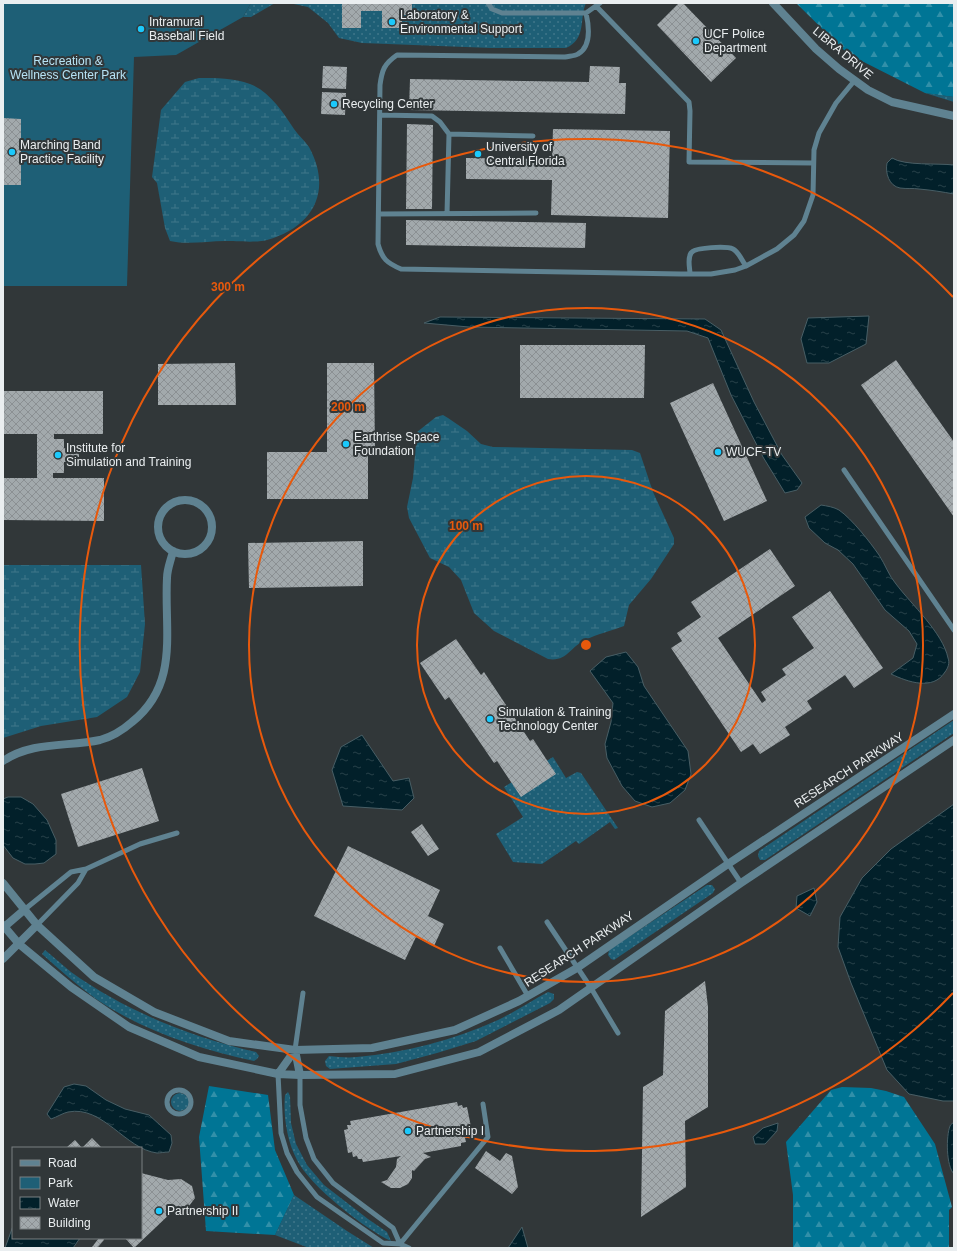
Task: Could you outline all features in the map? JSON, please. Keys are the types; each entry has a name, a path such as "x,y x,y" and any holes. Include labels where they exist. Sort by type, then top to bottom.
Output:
{"street":[{"name":"LIBRA DRIVE","path":"773,3 816,49 868,90 892,102 954,116"},
{"path":"190,500 197,502 209,513 212,520 213,529 210,537 206,545 199,550 186,554 173,551 164,543 160,535 158,526 160,516 165,508 173,502 190,500"},
{"path":"3,761 37,746 102,740 125,728 140,716 155,696 165,672 168,653 167,576 173,551"},
{"name":"RESEARCH PARKWAY","path":"3,883 38,925 94,977 154,1012 229,1041 295,1050 372,1048 455,1030 528,996 577,968 728,864 954,714"},
{"path":"24,910 3,927 19,944 71,987 129,1027 199,1057 278,1074 395,1074 479,1052 560,1010 741,883 954,740"},
{"path":"3,959 38,925"},
{"path":"295,1050 300,1075"},
{"path":"278,1074 295,1050"}],"lane":[{"path":"488,3 492,9 502,13 586,13 598,4 689,102 689,162 813,163"},
{"path":"586,13 589,33 585,46 578,55 565,57 397,55 389,60 382,71 380,85 378,244 381,254 389,264 401,269 690,274 711,274 735,270 746,266 777,249 794,236 804,221 812,195 814,150 819,133 836,103 855,80"},
{"path":"380,115 432,116 440,122 449,134 447,214"},
{"path":"449,134 533,136"},
{"path":"379,214 536,213"},
{"path":"690,274 689,258 694,250 698,249 726,247 733,249 737,252 746,266"},
{"path":"844,470 954,630"},
{"path":"699,820 741,883"},
{"path":"24,910 71,872 86,869 140,844 177,833"},
{"path":"38,925 78,883 86,869"},
{"path":"547,922 591,988 618,1033"},
{"path":"500,948 528,996"},
{"path":"295,1050 303,993"},
{"path":"278,1074 281,1133 287,1153 297,1172 317,1197 383,1243 400,1244 409,1248"},
{"path":"300,1075 301,1112 306,1138 314,1159 333,1183 393,1228 400,1244"},
{"path":"174,1091 185,1091 188,1093 191,1100 190,1108 183,1113 176,1113 172,1111 168,1104 168,1096 174,1091"},
{"path":"400,1244 488,1137 483,1104"}],"green space":[{"name":"Recreation & Wellness Center Park","path":"3,3 251,3 243,17 176,55 134,57 127,286 3,286"},
{"path":"251,3 275,3 251,17 243,17"},
{"path":"289,3 586,3 580,34 573,44 566,48 491,48 362,43 339,38 328,23 308,7"},
{"path":"796,3 954,3 954,97 925,93 848,54"},
{"path":"199,78 231,79 257,87 275,103 309,147 316,163 319,178 318,192 314,205 307,216 296,226 283,234 267,240 252,242 218,241 191,243 170,241 165,228 157,183 152,177 161,110 185,82"},
{"path":"925,93 954,97 954,102"},
{"path":"443,415 467,431 481,444 493,447 632,450 640,453 653,492 674,538 674,544 651,579 629,605 624,626 585,640 560,658 548,659 494,631 474,613 461,580 449,567 430,558 409,518 407,507 413,478 417,432 436,417"},
{"path":"3,565 141,565 145,624 140,672 127,697 97,717 41,726 3,738"},
{"path":"954,720 954,733 765,860 760,860 758,856 759,851"},
{"path":"553,757 566,778 577,772 581,773 618,828 615,829 610,822 579,844 576,841 542,864 513,862 496,834 523,817 504,787"},
{"path":"707,885 712,885 715,889 713,893 614,960 608,955 609,950"},
{"path":"45,950 71,972 92,986 136,1010 159,1021 207,1039 256,1052 259,1056 254,1061 233,1056 192,1045 152,1030 96,999 42,954"},
{"path":"548,992 554,994 554,999 550,1003 476,1041 396,1064 330,1069 326,1066 325,1061 329,1056 354,1057 375,1055 411,1049 464,1034 511,1014"},
{"path":"209,1086 268,1095 275,1150 294,1195 275,1235 206,1231 199,1137"},
{"path":"842,1087 871,1088 904,1097 935,1144 952,1207 949,1210 949,1248 793,1248 793,1195 786,1142 831,1090"},
{"path":"288,1092 290,1096 291,1123 296,1144 307,1165 324,1185 387,1232 391,1241 367,1227 339,1206 314,1182 297,1160 286,1128 285,1095"},
{"path":"180,1093 186,1096 189,1102 186,1108 180,1111 174,1108 171,1102 174,1096"},
{"path":"294,1195 374,1248 309,1248 275,1235"}],"water":[{"path":"892,158 898,161 913,163 954,165 954,194 896,187 887,175 887,163"},
{"path":"869,316 866,344 829,363 807,363 801,339 808,318"},
{"path":"440,317 705,319 721,330 754,402 782,455 802,483 797,490 785,493 763,457 731,395 708,338 687,331 469,327 424,323"},
{"path":"821,505 833,507 839,510 866,537 879,555 894,581 926,619 940,639 945,648 949,664 940,678 927,683 920,683 905,680 891,674 913,658 917,644 909,631 885,610 853,564 838,550 825,543 809,528 805,517"},
{"path":"626,652 638,667 644,686 688,751 691,774 685,790 670,803 652,807 635,801 622,786 607,758 605,744 611,722 613,703 590,671 606,657"},
{"path":"362,735 393,781 409,778 414,798 402,810 343,806 332,770 341,747"},
{"path":"8,797 21,797 33,804 47,820 56,840 56,854 44,863 25,864 13,858 3,845 3,799"},
{"path":"954,804 954,1101 943,1101 909,1094 887,1070 851,983 838,947 840,917 862,878 891,849"},
{"path":"814,888 817,902 810,916 796,908 797,896"},
{"path":"74,1084 86,1086 106,1100 125,1109 149,1115 171,1135 172,1143 169,1152 157,1153 145,1150 92,1115 81,1112 68,1112 51,1119 47,1114 64,1087"},
{"path":"954,1122 954,1174 949,1165 947,1143 950,1126"},
{"path":"778,1123 777,1131 765,1144 755,1144 753,1137 763,1128"},
{"path":"522,1227 528,1248 508,1248"},
{"path":"12,1229 12,1239 79,1239 73,1248 5,1248"}],"building":[{"name":"Laboratory & Environmental Support","path":"342,3 412,3 412,15 402,15 402,28 382,28 382,11 361,11 361,28 342,28"},
{"name":"UCF Police Department","path":"679,3 683,3 736,58 711,82 657,25"},
{"path":"323,66 347,67 346,89 322,88"},
{"path":"590,66 620,67 619,83 626,83 625,114 409,110 410,79 589,82"},
{"name":"Recycling Center","path":"322,92 346,93 345,115 321,114"},
{"name":"Marching Band Practice Facility","path":"3,118 21,119 21,185 3,185"},
{"path":"407,124 433,125 432,209 406,209"},
{"path":"553,129 670,131 668,218 551,215 552,180 466,179 466,158 552,159"},
{"path":"406,220 586,223 585,248 406,245"},
{"path":"520,345 645,345 644,398 520,398"},
{"path":"896,360 954,442 954,517 861,385"},
{"path":"235,363 236,405 158,405 158,364"},
{"path":"327,363 374,363 375,455 368,455 368,499 267,499 267,452 327,452"},
{"name":"WUCF-TV","path":"713,383 767,501 724,521 670,403"},
{"name":"Institute for Simulation and Training","path":"3,391 103,391 103,434 54,434 54,439 64,439 64,448 79,448 79,462 64,462 64,473 53,473 53,478 104,478 104,521 3,520 3,478 37,478 37,434 3,434"},
{"path":"363,541 363,586 249,588 248,543"},
{"path":"770,549 795,586 718,638 762,703 766,700 761,692 786,675 782,669 814,648 792,617 830,591 883,668 854,688 845,675 807,701 812,709 785,727 790,735 760,754 753,744 741,752 671,648 682,641 677,633 701,617 691,602"},
{"name":"Simulation & Training Technology Center","path":"456,639 481,675 484,672 530,741 533,739 556,774 521,797 497,761 494,763 449,697 445,700 420,663"},
{"path":"142,768 159,821 78,847 61,794"},
{"path":"422,824 439,849 428,856 411,832"},
{"path":"348,846 440,890 428,916 444,924 434,946 416,937 405,960 314,916"},
{"path":"705,981 708,1007 708,1107 685,1121 686,1187 641,1217 643,1087 663,1075 665,1011"},
{"name":"Partnership I","path":"457,1102 458,1106 462,1105 463,1108 467,1107 472,1132 469,1133 469,1137 465,1138 466,1142 461,1143 461,1146 423,1153 431,1157 425,1159 414,1171 412,1170 412,1178 408,1184 400,1188 391,1188 381,1182 387,1180 396,1167 397,1159 401,1156 363,1162 362,1159 358,1159 357,1156 353,1157 352,1152 348,1153 344,1130 348,1129 347,1125 351,1125 350,1121"},
{"path":"92,1138 101,1147 83,1147"},
{"path":"75,1140 81,1147 67,1147"},
{"path":"486,1151 500,1161 506,1153 512,1156 518,1187 512,1194 475,1168"},
{"name":"Partnership II","path":"142,1173 168,1180 181,1179 192,1186 195,1198 186,1210 173,1211 134,1248 126,1239 142,1239"},
{"path":"98,1239 104,1239 98,1247 92,1247"}],"place":[{"name":"Laboratory & Environmental Support","path":"392,22"},
{"name":"Intramural Baseball Field","path":"141,29"},
{"name":"UCF Police Department","path":"696,41"},
{"name":"Recycling Center","path":"334,104"},
{"name":"Marching Band Practice Facility","path":"12,152"},
{"name":"University of Central Florida","path":"478,154"},
{"name":"Earthrise Space Foundation","path":"346,444"},
{"name":"WUCF-TV","path":"718,452"},
{"name":"Institute for Simulation and Training","path":"58,455"},
{"name":"Simulation & Training Technology Center","path":"490,719"},
{"name":"Partnership I","path":"408,1131"},
{"name":"Partnership II","path":"159,1211"}]}
